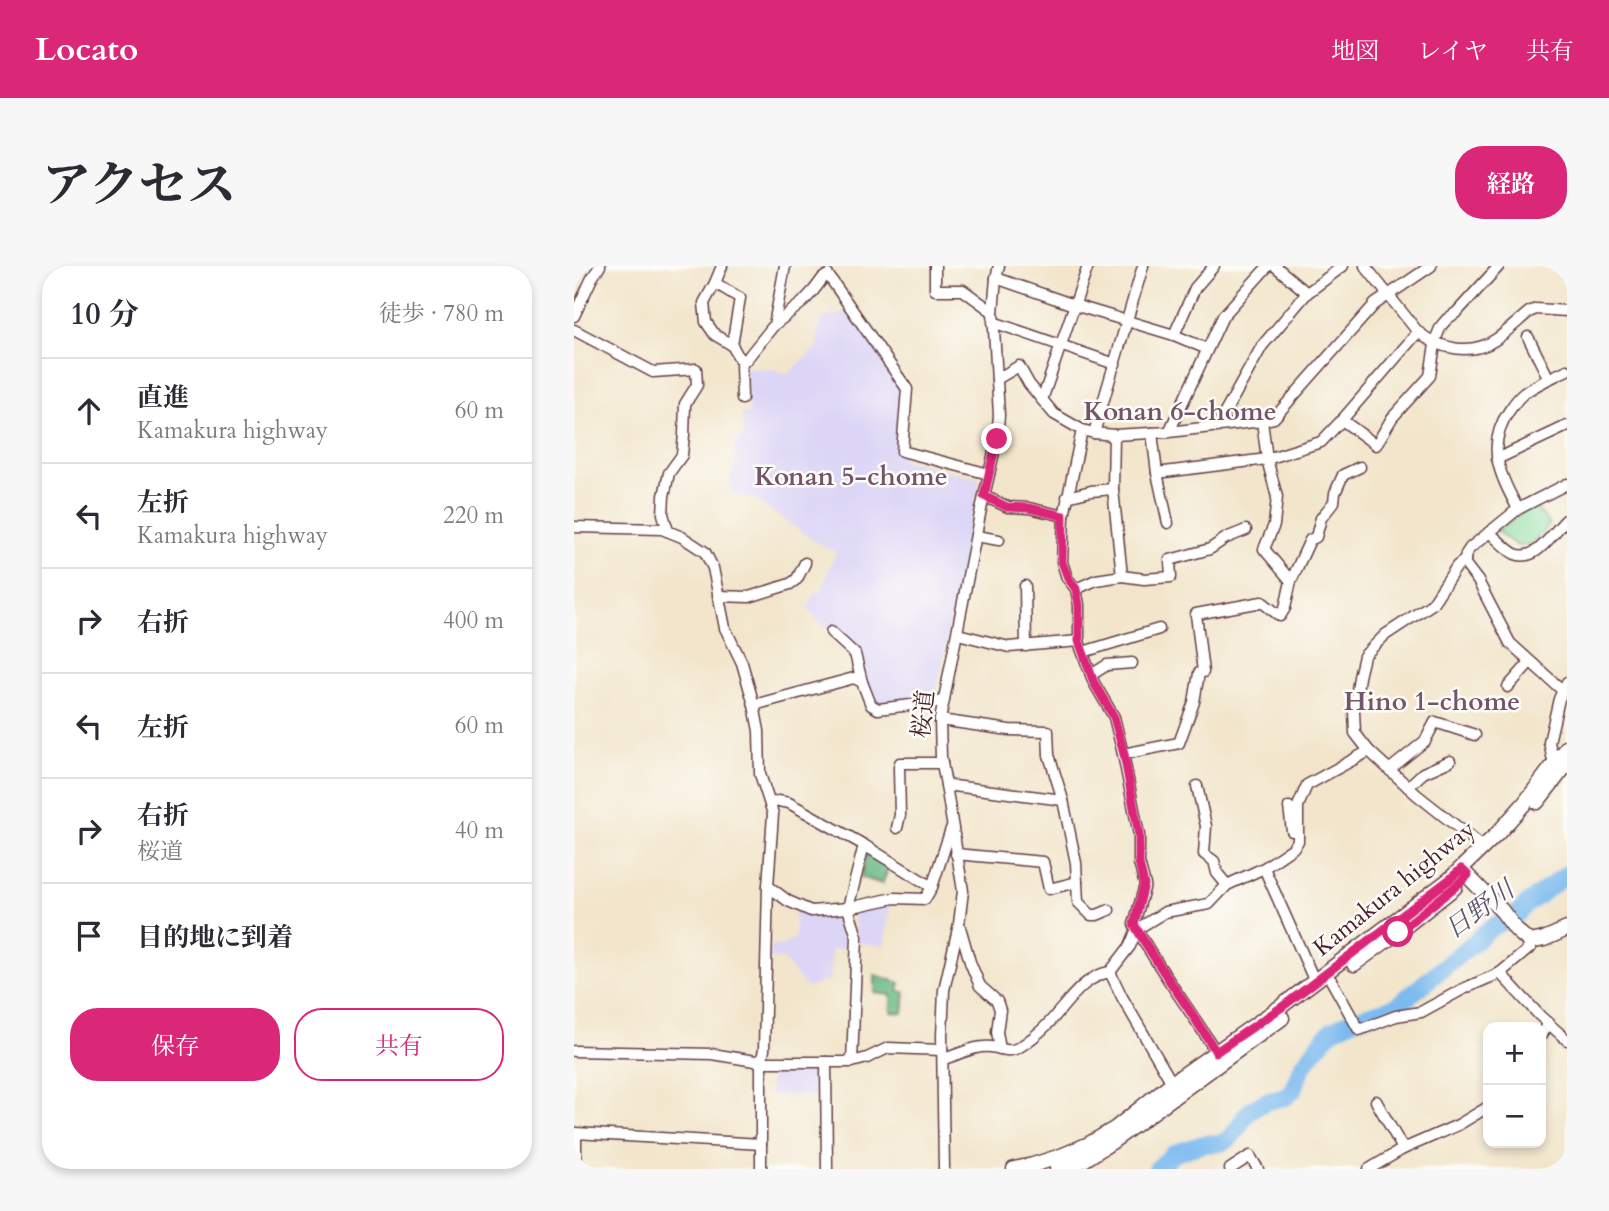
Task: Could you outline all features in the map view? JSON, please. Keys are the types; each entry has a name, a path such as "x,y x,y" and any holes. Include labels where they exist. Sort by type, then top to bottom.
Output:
{"main road":[{"name":"Kamakura highway","path":"1018,1169 1089,1144 1116,1128 1172,1083 1315,982 1450,879 1464,872 1503,840 1531,808 1560,764 1567,747"},
{"name":"Kamakura highway","path":"1057,1169 1086,1164 1456,886 1483,847 1560,764"},
{"path":"1464,872 1530,942 1567,929"}],"street":[{"path":"574,316 600,266"},
{"path":"722,266 704,303 706,323 715,335 732,345 741,362 741,399"},
{"path":"774,326 785,266"},
{"path":"935,266 935,290 963,290 993,317 1115,364"},
{"name":"桜道","path":"944,1169 944,990 959,924 963,891 942,763 940,720 997,439 999,415 993,317 999,266"},
{"path":"1042,400 1088,266"},
{"path":"1094,433 1143,266"},
{"path":"1174,335 1195,288 1214,266"},
{"path":"1169,432 1223,316 1268,266"},
{"path":"1275,266 1307,293"},
{"path":"1217,427 1262,346 1307,293 1343,266"},
{"path":"1365,266 1418,332 1426,339 1454,348 1481,347 1535,309 1567,311"},
{"path":"997,379 1019,366 1029,384 1054,414 1082,430 1094,433 1114,435 1169,432 1274,418 1375,304 1431,266"},
{"path":"1342,420 1376,445 1392,418 1430,376 1436,338 1441,326 1499,266"},
{"path":"741,362 745,361 774,326 803,302 828,275 907,389 902,452 989,474"},
{"path":"996,278 1174,335 1207,349"},
{"path":"715,283 740,298 732,345"},
{"path":"574,331 653,372 696,369 697,385 685,404 682,455 669,473 664,496 663,514 668,531"},
{"path":"1157,473 1267,459 1321,442 1418,332"},
{"path":"1528,337 1549,379"},
{"path":"1518,509 1497,459 1497,441 1506,415 1523,394 1567,370"},
{"path":"1262,421 1267,459 1277,497 1274,525 1264,549 1291,581"},
{"path":"1497,459 1567,426"},
{"path":"1082,430 1063,516 1062,562 1076,589 1079,641 1094,683 1114,717 1124,754 1139,835 1139,863 1144,885 1134,924 1162,972 1216,1052"},
{"path":"1152,433 1168,523"},
{"path":"1114,435 1113,489 1122,576"},
{"path":"1124,754 1179,743 1194,702 1199,673 1203,672 1196,614 1262,602 1280,616 1285,608 1291,581 1310,540 1316,537 1321,518 1334,502 1343,475 1360,467"},
{"path":"1560,764 1549,742 1565,686 1530,662 1506,637 1465,560 1471,548 1518,509 1567,484"},
{"path":"1067,496 1113,489"},
{"path":"984,496 1007,507 1029,508 1063,516"},
{"path":"1489,532 1515,554 1528,556 1536,552 1567,519"},
{"path":"574,527 662,529 682,537 705,552 713,568 725,628 742,663 759,731 760,774 773,814 768,886 764,1050 761,1062 761,1169"},
{"path":"1076,589 1096,580 1122,576 1144,579 1171,577 1170,560 1210,549 1226,538 1246,530"},
{"path":"976,536 999,540"},
{"path":"1465,560 1457,566 1432,604 1385,635 1364,656 1354,710 1355,733 1369,751 1408,787 1483,847"},
{"path":"718,596 749,597 790,584 797,579 805,563"},
{"path":"1025,586 1026,646"},
{"path":"1083,652 1159,629"},
{"path":"831,632 855,654 871,705 878,709 944,701"},
{"path":"957,634 1009,647 1079,641"},
{"path":"1508,687 1530,662"},
{"path":"1091,675 1107,665 1132,663"},
{"path":"754,705 854,678 862,682"},
{"path":"940,720 1009,730 1048,730 1049,755 1063,800 1076,863 1078,902 1091,915 1109,910"},
{"path":"1389,770 1425,741 1435,722 1475,735"},
{"path":"574,1051 712,1054 761,1062 852,1062 888,1048 943,1054 991,1047 1010,1051 1046,1026 1065,1003 1094,977 1110,972 1130,946 1137,929 1164,912 1209,904 1227,885 1264,868 1293,848 1298,841 1297,806 1307,785 1369,751"},
{"path":"1408,787 1423,772 1450,761"},
{"path":"897,828 900,815 900,763 942,763"},
{"path":"946,785 1063,800"},
{"path":"1197,786 1206,826 1204,854 1214,861 1217,873 1227,885"},
{"path":"770,804 778,801 789,803 932,887"},
{"path":"1289,807 1293,848"},
{"path":"768,886 788,901 811,911 848,908 894,898 925,899 932,887 952,826"},
{"path":"852,1062 857,937 848,908 864,845"},
{"path":"956,854 1043,862 1049,889 1077,882"},
{"path":"1264,868 1315,982"},
{"path":"959,924 980,986 997,1001 1000,1010 997,1031 1000,1049"},
{"path":"1331,980 1359,1030 1396,1016 1421,1012 1500,973 1531,947 1530,942"},
{"path":"1110,972 1172,1083"},
{"path":"1500,973 1567,1040"},
{"path":"1029,1022 1037,1032"},
{"path":"1546,1028 1549,1023"},
{"path":"826,1062 827,1169"},
{"path":"1376,1101 1403,1149"},
{"path":"1369,1169 1403,1149 1458,1125 1483,1110"},
{"path":"576,1169 576,1133 761,1144"},
{"path":"1230,1169 1250,1156 1258,1169"}],"shaded area":[{"path":"851,311 903,389 898,449 902,460 980,479 935,698 881,706 875,703 865,685 866,676 858,653 837,630 820,624 808,608 815,592 821,593 836,551 825,548 754,499 735,495 729,484 736,460 734,446 744,434 742,414 749,413 745,369 773,369 788,374 817,347 821,319"},
{"path":"890,904 884,946 858,943 852,911"},
{"path":"795,908 844,911 853,939 853,949 831,949 830,980 807,988 783,959 770,958 771,946 783,945 795,938"},
{"path":"770,1069 820,1070 820,1096 770,1095"}],"green space":[{"path":"1534,506 1550,524 1531,545 1517,546 1497,531"},
{"path":"867,852 889,867 882,884 861,877"},
{"path":"875,975 900,983 898,991 905,992 903,1013 891,1012 891,995 875,993"}],"waterway":[{"name":"日野川","path":"1157,1169 1172,1155 1181,1151 1229,1139 1252,1109 1267,1101 1286,1097 1294,1089 1302,1067 1331,1031 1352,1020 1397,1006 1492,927 1515,916 1567,874"}],"district":[{"name":"Konan 6-chome","path":"1180,411"},
{"name":"Konan 5-chome","path":"851,476"},
{"name":"Hino 1-chome","path":"1432,701"}],"route":[{"path":"997,439 984,496 1007,507 1029,508 1063,516 1062,562 1076,589 1079,641 1094,683 1114,717 1124,754 1139,835 1139,863 1144,885 1134,924 1162,972 1216,1052 1282,1007 1461,869 1468,875 1398,932"}]}
